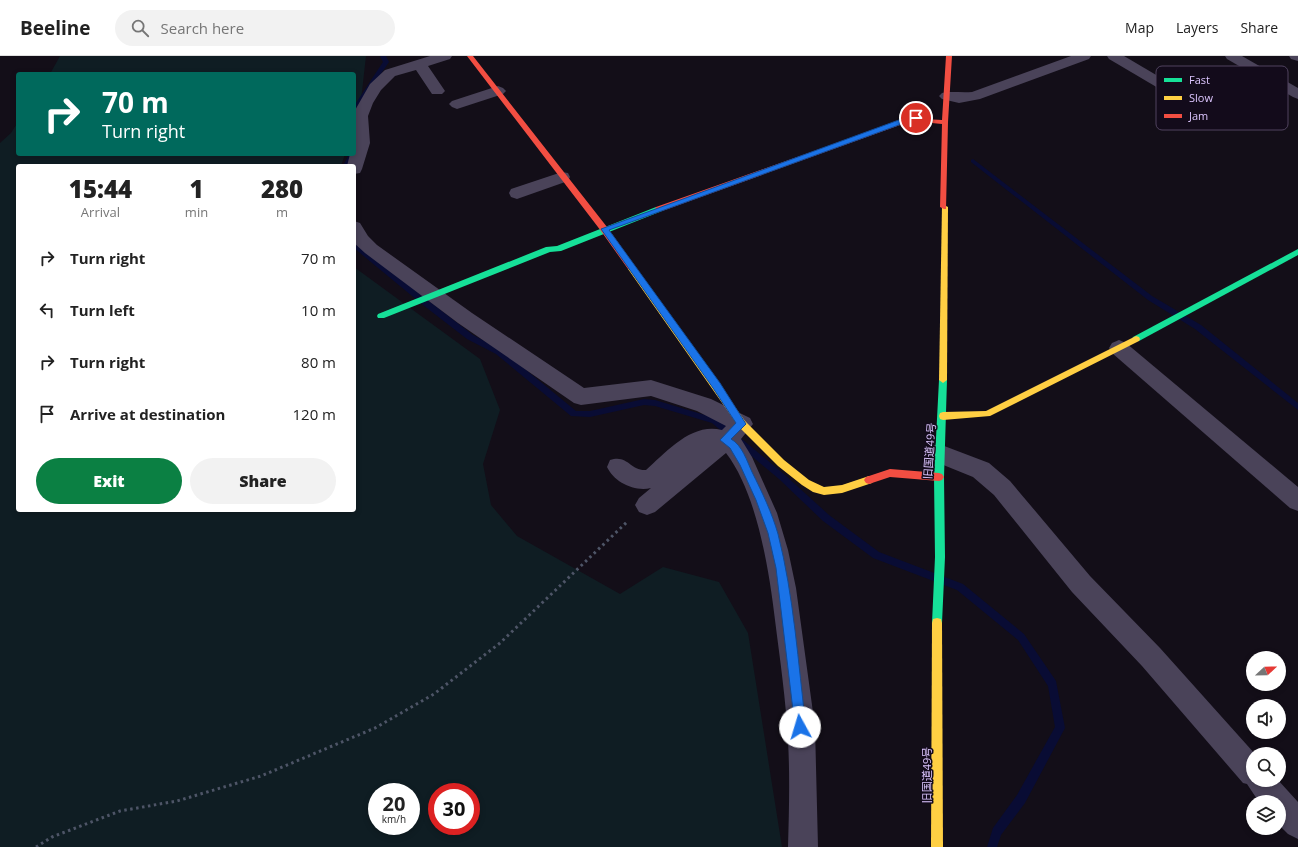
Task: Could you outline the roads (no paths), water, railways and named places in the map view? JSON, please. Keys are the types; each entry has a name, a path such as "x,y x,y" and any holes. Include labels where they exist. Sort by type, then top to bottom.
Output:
{"street":[{"path":"356,164 362,143 360,116 368,96 390,73 446,56"},
{"path":"470,56 562,177 604,229 716,385 733,432 733,445 761,500 772,533 781,568 802,741 803,847"},
{"name":"旧国道49号","path":"937,847 937,596 940,557 939,465 944,416 945,122 948,56"},
{"path":"947,96 959,98 975,96 1084,56"},
{"path":"1114,56 1156,81"},
{"path":"1232,56 1249,66"},
{"path":"418,64 437,91"},
{"path":"1288,88 1298,94"},
{"path":"457,104 498,91"},
{"path":"381,316 549,249 558,249 604,229 910,119 945,122"},
{"path":"517,193 562,177"},
{"path":"356,231 361,240 371,249 433,296 581,397 650,388 704,405 733,432 782,463 812,487 823,491 842,489 890,473 939,465 981,470 1002,488 1081,584 1151,657 1246,765"},
{"path":"944,416 986,414 1119,348 1298,252"},
{"path":"1119,348 1298,501"},
{"path":"618,467 633,479 644,481 652,478 691,444 705,437 716,437 733,432"},
{"path":"647,505 733,432"},
{"path":"1265,787 1273,795"},
{"path":"1286,810 1298,824"}],"waterway":[{"path":"356,107 386,62 383,56"},
{"path":"347,164 351,156"},
{"path":"973,161 1150,298 1198,327 1298,407"},
{"path":"356,247 425,303 470,337 499,352 574,414 590,414 644,402 655,403 715,421 782,477 826,518 876,555 960,587 1021,637 1053,684 1060,728 1021,799 997,832 992,847"}]}
